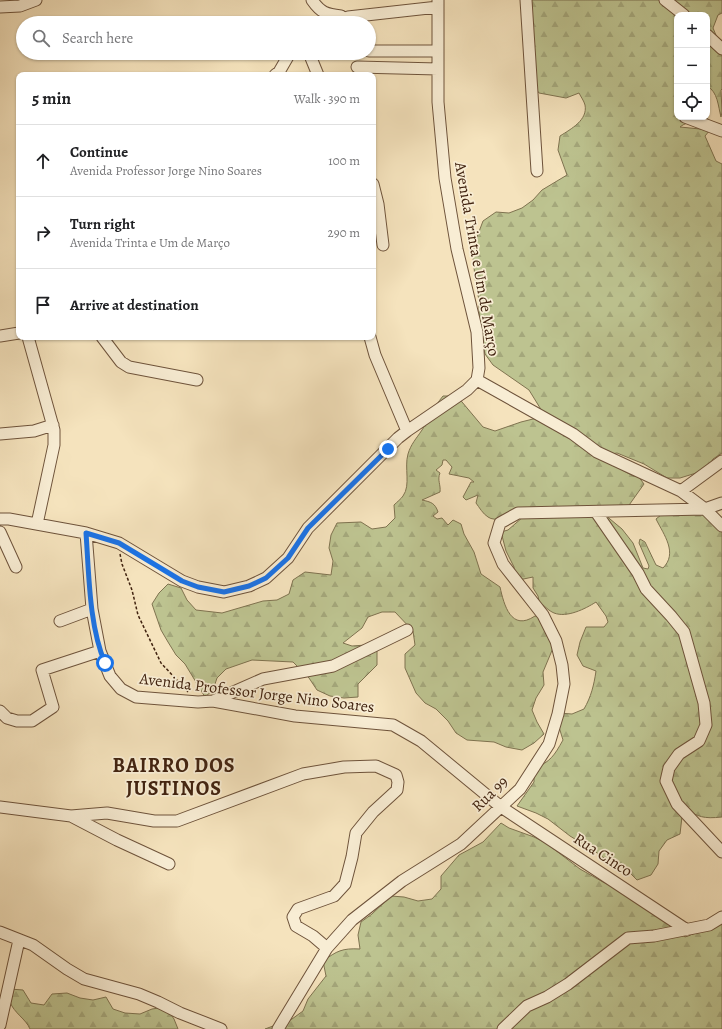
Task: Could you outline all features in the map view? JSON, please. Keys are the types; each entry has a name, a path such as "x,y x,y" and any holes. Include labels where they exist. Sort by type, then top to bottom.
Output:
{"street":[{"path":"0,7 20,6 36,0"},
{"path":"312,0 320,10 328,14 341,16"},
{"path":"526,0 537,171"},
{"path":"664,0 680,12"},
{"path":"354,16 438,3"},
{"name":"Avenida Trinta e Um de Março","path":"0,519 9,519 86,533 119,543 182,581 198,587 224,592 249,586 266,578 288,558 308,528 407,431 467,390 477,380 479,368 476,332 458,249 445,178 438,102 438,3"},
{"path":"710,38 722,48"},
{"path":"376,51 438,51"},
{"path":"279,72 286,60"},
{"path":"312,60 317,72"},
{"path":"357,67 438,69"},
{"path":"694,120 722,130"},
{"path":"376,196 383,245"},
{"path":"0,336 16,333"},
{"path":"29,340 54,430 54,446 37,524"},
{"path":"104,340 121,362 129,367 197,380"},
{"path":"371,340 374,355 407,431"},
{"path":"477,380 572,434 597,452 681,491 705,509 722,526"},
{"path":"0,434 34,431 53,425"},
{"path":"681,491 722,461"},
{"path":"596,512 705,509 722,503"},
{"name":"Rua 99","path":"279,1026 327,948 352,920 402,881 461,844 520,789 549,744 558,714 564,684 562,665 556,641 543,615 503,564 494,543 500,523 518,513 538,511 596,512"},
{"path":"596,512 638,574 646,589 684,632 704,703 706,725 699,741 679,754 669,768 666,781 677,804 722,852"},
{"path":"0,532 16,566"},
{"name":"Avenida Professor Jorge Nino Soares","path":"86,533 92,608 100,651 110,676 121,689 136,697 198,702 213,701 295,716 393,725 421,742 501,807"},
{"path":"60,621 92,608"},
{"path":"213,701 263,679 333,666 407,630"},
{"path":"0,711 7,718 18,721 32,721 53,707 42,670 100,651"},
{"path":"0,807 71,816 107,813 154,821 177,821 304,774 344,767 376,766 396,775 398,782 397,790 373,812 356,833 345,884 334,896 298,909 293,917 296,926 313,936 327,948"},
{"name":"Rua Cinco","path":"501,807 687,930"},
{"path":"71,816 117,840 169,864"},
{"path":"503,1029 527,1006 547,997 568,984 628,938 654,936 687,930 709,925 722,917"},
{"path":"0,932 33,945 67,970 84,979 139,994 180,1013 222,1029"},
{"path":"0,1024 19,940"},
{"path":"269,1029 279,1026"}],"path":[{"path":"119,543 122,564 132,590 138,615 161,663 198,702"}],"green space":[{"path":"524,0 722,0 722,13 718,15 713,28 718,40 722,41 721,117 715,96 710,88 710,12 674,12 674,120 703,120 686,123 680,127 710,130 705,136 716,161 722,164 722,453 713,459 706,470 680,478 667,478 644,464 617,453 606,455 610,463 633,476 638,476 644,484 627,508 604,514 622,529 633,543 643,568 648,569 649,566 639,543 640,539 645,542 656,565 663,568 669,556 669,550 666,538 656,519 666,511 693,506 722,522 722,817 701,817 683,808 680,834 667,840 659,851 658,864 651,875 637,880 628,871 604,858 570,836 548,819 517,806 534,782 534,769 552,758 563,740 559,727 558,713 572,714 584,709 592,691 596,671 583,666 577,655 580,642 586,627 604,627 608,622 606,616 596,602 570,614 554,613 539,601 533,588 533,577 514,581 514,567 506,551 501,532 508,530 523,517 495,519 486,516 476,503 478,495 466,500 463,497 471,482 474,482 469,478 449,474 452,467 446,460 443,460 442,465 436,470 440,473 440,492 422,500 430,502 436,507 438,512 433,516 437,519 442,518 448,525 453,520 461,524 464,534 474,552 481,574 500,587 510,614 514,619 520,621 527,620 535,616 543,619 553,648 543,672 544,685 536,698 532,710 544,734 534,743 522,750 506,747 494,742 467,740 456,733 448,721 436,709 425,703 416,693 405,668 405,654 415,645 413,631 395,612 382,612 368,617 362,628 343,643 352,646 366,645 377,651 377,665 358,684 358,697 344,698 330,696 317,690 309,678 293,662 252,660 226,669 217,678 213,690 205,697 185,664 176,655 161,630 152,604 159,593 168,584 181,588 187,600 196,610 222,613 263,601 277,600 289,594 293,580 305,572 331,575 333,561 329,548 331,535 337,523 361,522 372,529 386,527 395,518 394,505 403,496 407,487 407,459 409,450 443,396 457,396 483,427 495,431 545,416 529,390 493,365 485,354 479,327 479,300 473,258 474,245 483,221 496,212 509,213 522,208 533,200 542,190 567,175 558,150 560,136 578,124 584,115 585,104 579,93 566,98 539,93 531,82"},
{"path":"501,823 509,828 546,843 580,869 603,882 630,892 685,937 698,932 722,914 722,1029 265,1029 292,1019 303,1011 308,999 326,976 323,961 340,951 360,949 358,935 361,922 391,896 404,897 418,901 432,899 441,889 441,876 459,855 483,842"},
{"path":"10,989 23,990 31,1003 44,1005 52,994 67,993 80,998 93,1000 106,997 113,1009 125,1013 140,1014 152,1009 166,1007 174,1019 178,1029 30,1029 12,1006 10,1001"}],"district":[{"name":"BAIRRO DOS JUSTINOS","path":"174,776"}],"route":[{"path":"105,663 100,651 92,608 86,533 119,543 182,581 198,587 224,592 249,586 266,578 288,558 308,528 388,449"}]}
